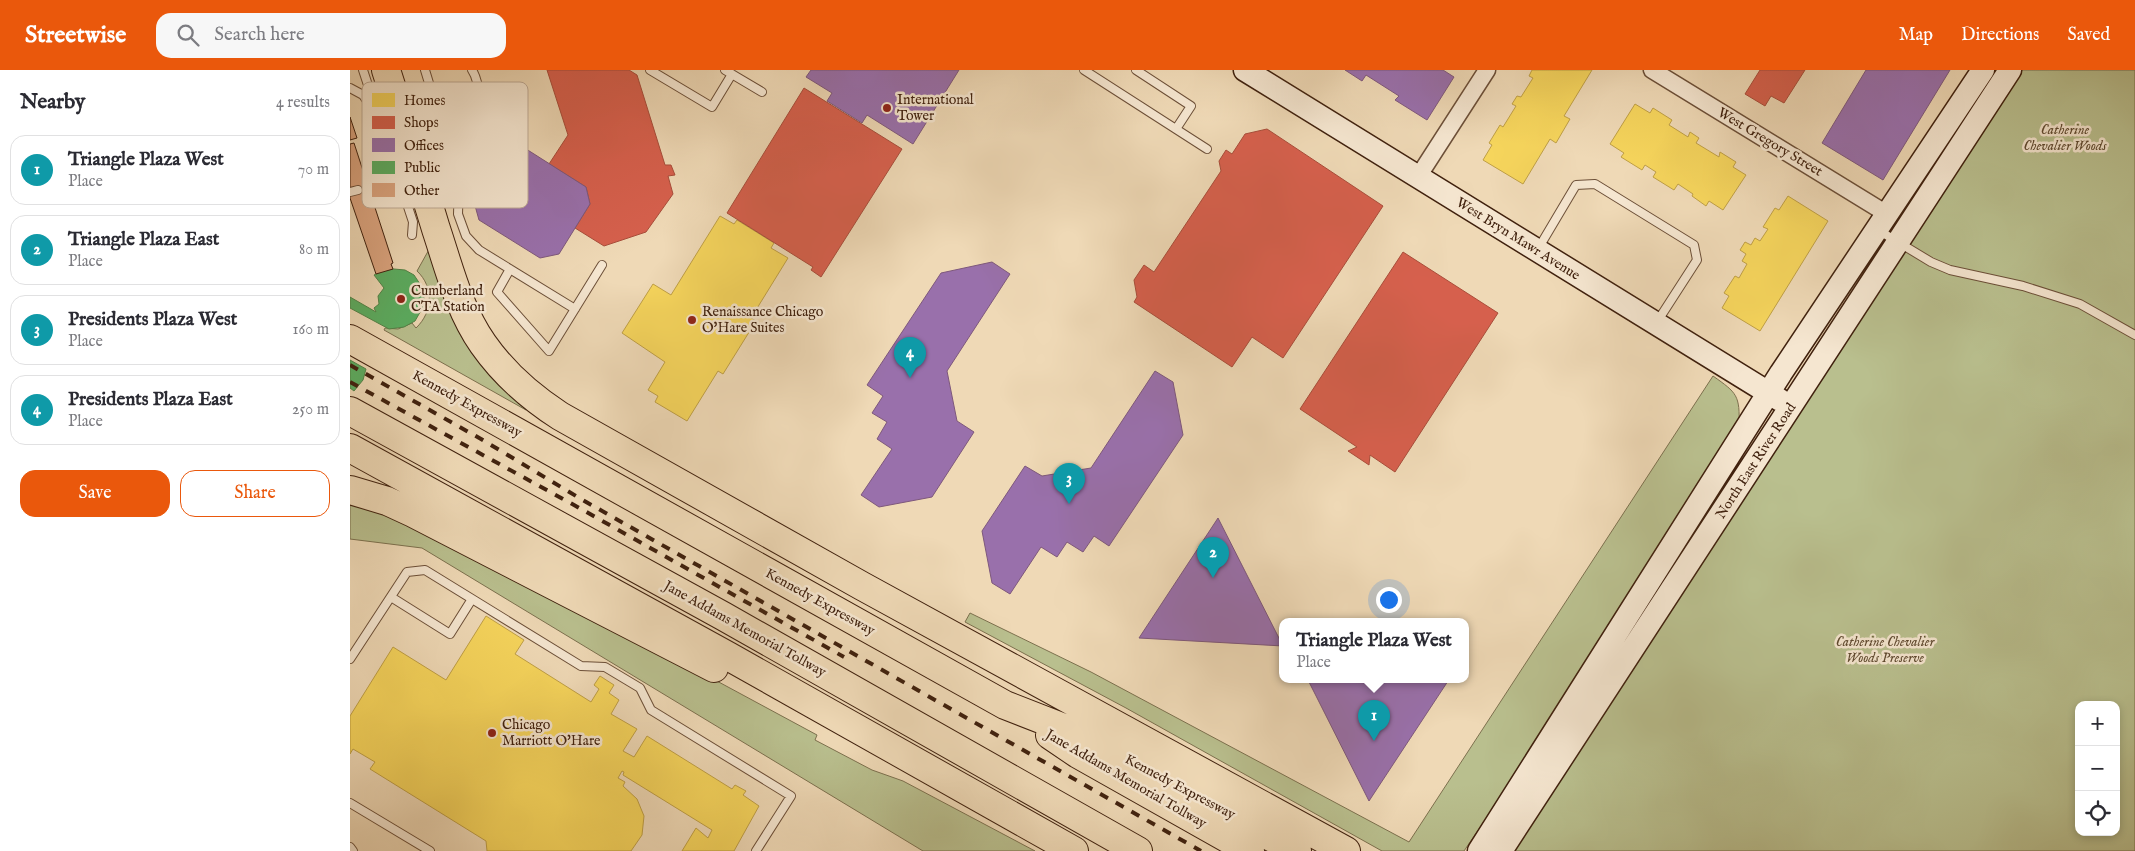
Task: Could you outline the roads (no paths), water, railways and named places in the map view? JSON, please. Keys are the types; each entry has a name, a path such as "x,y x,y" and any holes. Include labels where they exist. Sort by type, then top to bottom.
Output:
{"highway":[{"path":"386,70 390,82"},
{"path":"430,208 451,275 466,314 482,343 502,369 533,398 560,416 853,581 1346,851"},
{"name":"Kennedy Expressway","path":"350,339 1005,705 1087,737 1298,851"},
{"name":"Jane Addams Memorial Tollway","path":"350,411 723,616 1138,851"},
{"path":"350,448 728,656 1074,851"},
{"path":"350,490 387,501 798,711 948,780"},
{"name":"Jane Addams Memorial Tollway","path":"1005,705 1078,754 1250,851"}],"main road":[{"name":"West Bryn Mawr Avenue","path":"1245,70 1791,407"},
{"name":"North East River Road","path":"1479,851 1768,393 1983,70"},
{"name":"North East River Road","path":"1501,851 2010,70"}],"street":[{"path":"1418,177 1487,70"},
{"name":"West Gregory Street","path":"1652,70 1882,222"}],"lane":[{"path":"363,70 367,82"},
{"path":"425,70 429,82"},
{"path":"472,70 476,82"},
{"path":"650,70 712,107 728,72 762,92"},
{"path":"1084,70 1207,149"},
{"path":"1136,70 1191,106 1176,129"},
{"path":"350,88 362,94"},
{"path":"1537,250 1576,185 1595,184 1694,245 1697,260 1656,324"},
{"path":"408,208 413,222 412,235"},
{"path":"458,208 458,214 466,236 479,250 575,308"},
{"path":"1882,222 1898,242 1931,262 1950,270 2023,286 2080,304 2135,335"},
{"path":"510,269 497,292 550,351 602,265"},
{"path":"350,659 406,572 425,570 582,666 605,667 640,688 651,710 791,796 756,851"},
{"path":"391,597 450,634 472,598"},
{"path":"350,802 430,851"},
{"path":"350,848 354,851"}],"railway":[{"path":"350,365 481,439 581,499 1201,851"},
{"path":"350,382 844,657"}],"place":[{"name":"International Tower","path":"887,108"},
{"name":"Cumberland CTA Station","path":"401,299"},
{"name":"Renaissance Chicago O'Hare Suites","path":"692,320"},
{"name":"Presidents Plaza East","path":"910,378"},
{"name":"Presidents Plaza West","path":"1069,504"},
{"name":"Triangle Plaza East","path":"1213,578"},
{"name":"Chicago Marriott O'Hare","path":"492,733"},
{"name":"Triangle Plaza West","path":"1374,741"}],"park label":[{"name":"Catherine Chevalier Woods","path":"2065,138"},
{"name":"Catherine Chevalier Woods Preserve","path":"1885,650"}]}
